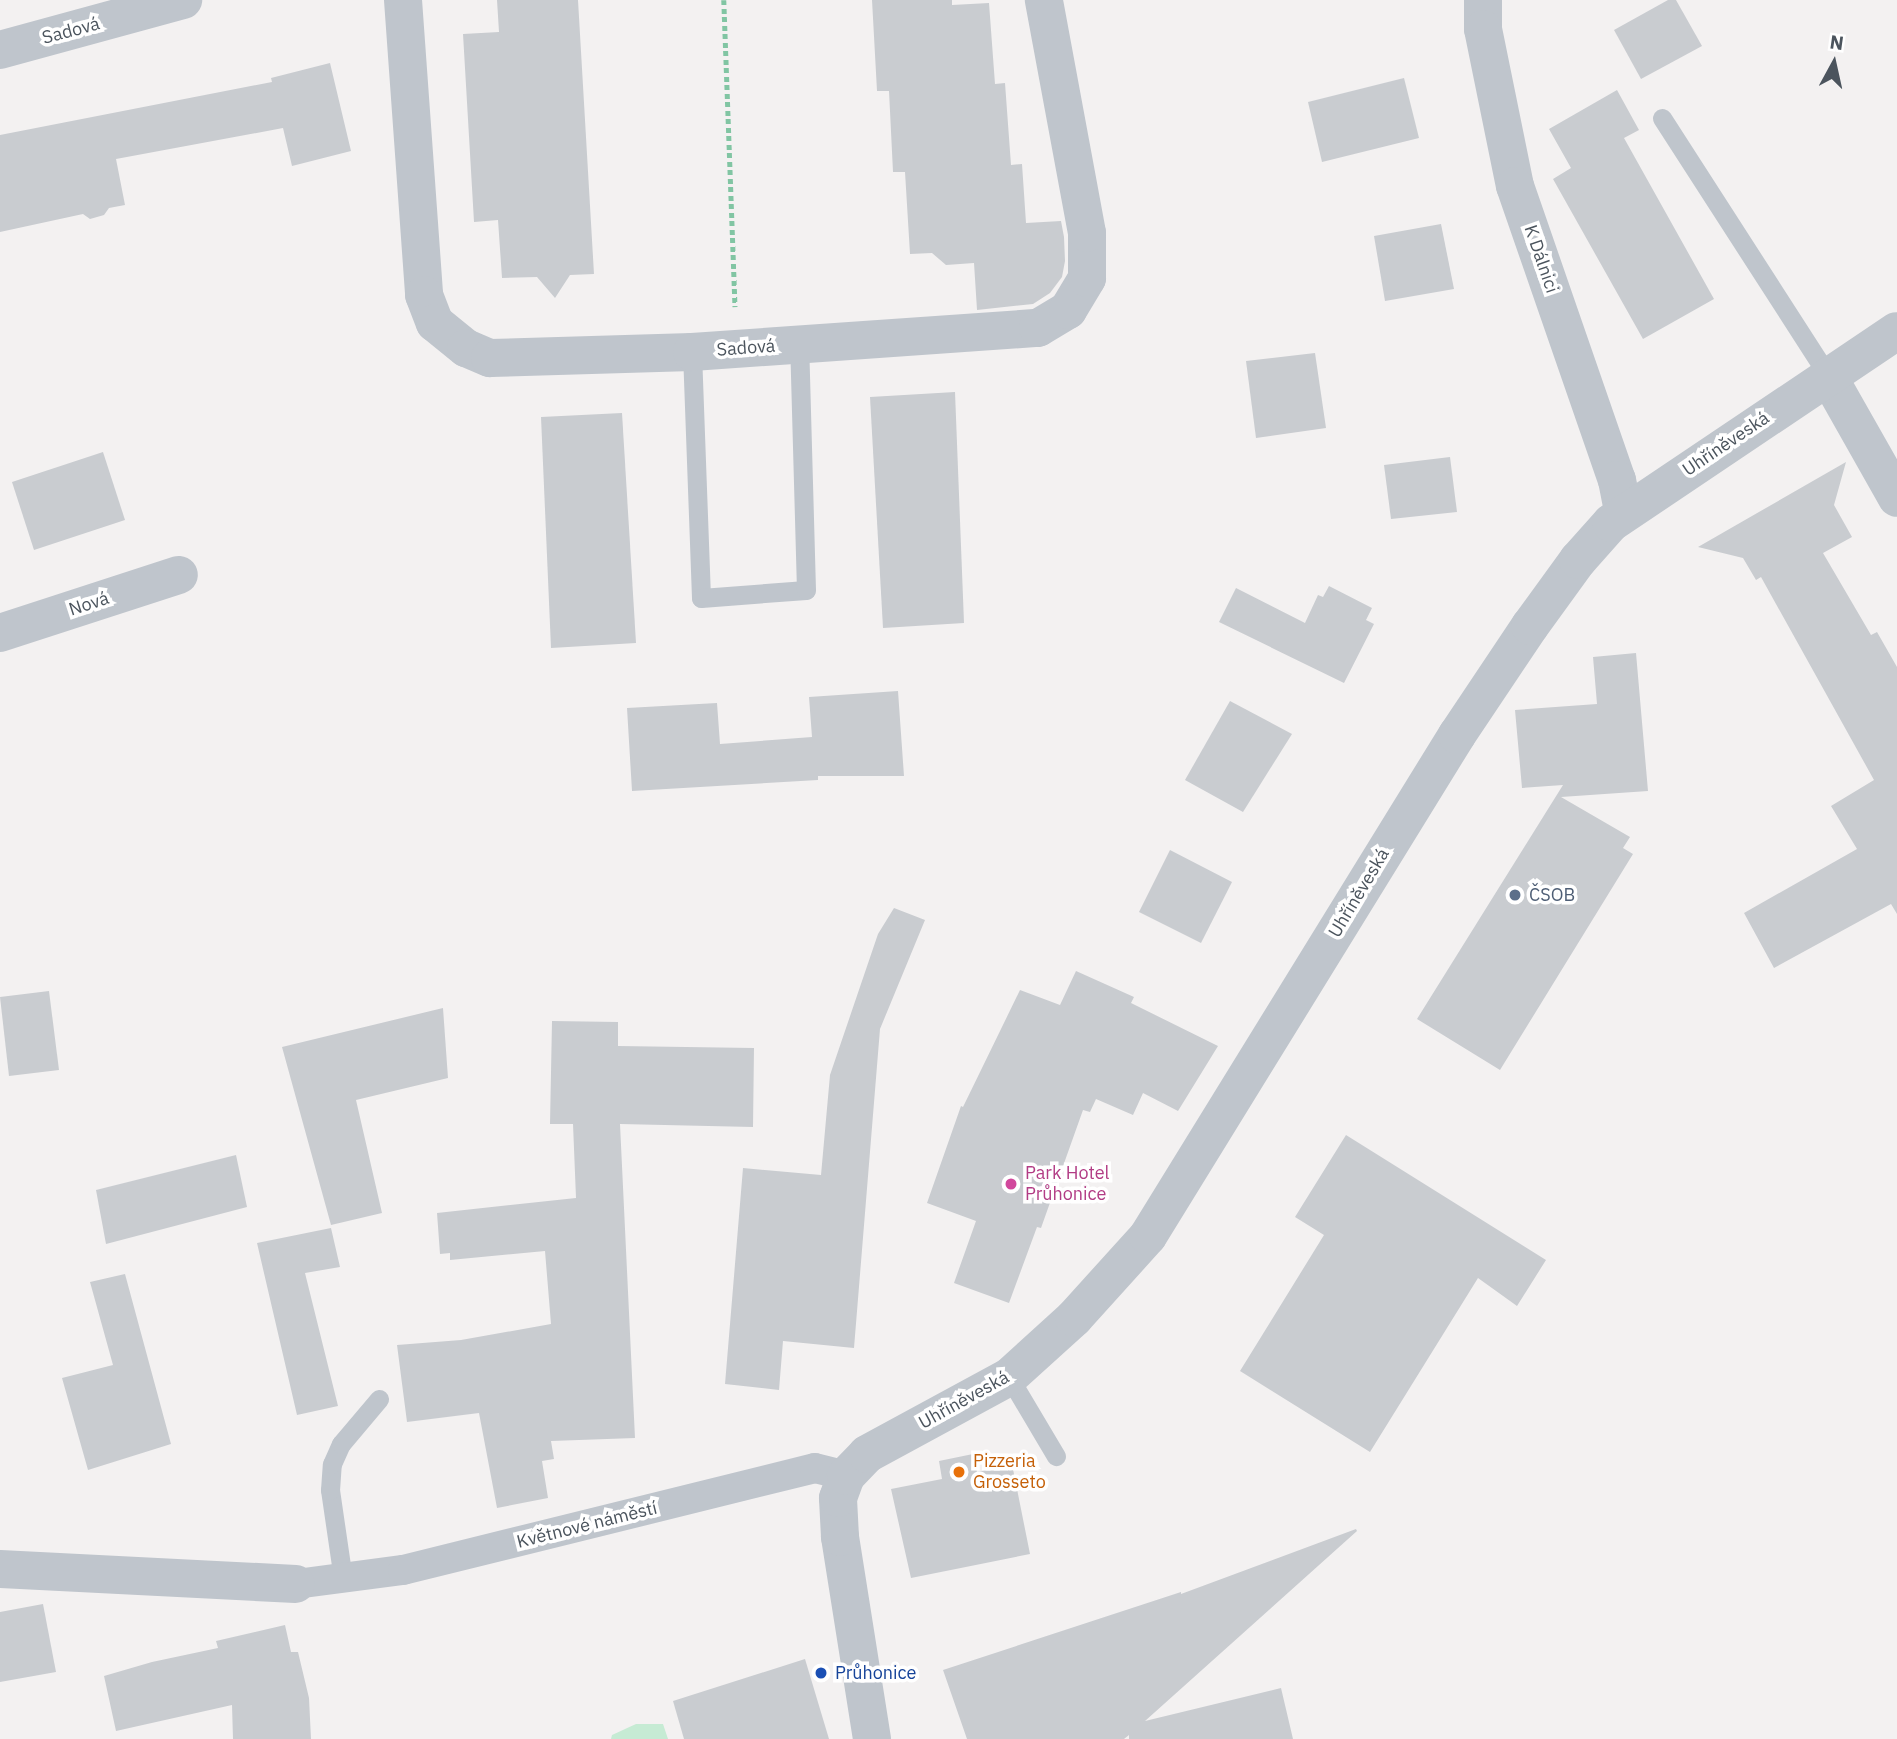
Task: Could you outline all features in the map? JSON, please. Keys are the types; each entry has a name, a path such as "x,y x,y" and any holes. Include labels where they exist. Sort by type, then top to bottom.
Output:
{"street":[{"name":"Sadová","path":"0,50 183,0"},
{"name":"Sadová","path":"403,0 424,295 435,323 466,348 490,358 692,352 1038,328 1068,310 1087,278 1087,233 1044,0"},
{"name":"K Dálnici","path":"1483,0 1483,29 1515,186 1617,480 1623,512"},
{"name":"Uhříněveská","path":"846,1476 867,1454 1009,1377 1074,1318 1148,1236 1457,735 1570,571 1623,512 1897,331"},
{"path":"1828,376 1897,498"},
{"name":"Nová","path":"0,634 178,575"},
{"name":"Květnové náměstí","path":"0,1569 296,1584 343,1580 403,1570 815,1468 846,1476"},
{"path":"846,1476 838,1498 840,1537 872,1739"}],"lane":[{"path":"1662,118 1828,376"},
{"path":"692,352 701,597 806,590 799,344"},
{"path":"1009,1377 1056,1456"},
{"path":"343,1580 330,1490 332,1464 341,1444 379,1399"}],"path":[{"path":"724,0 737,349"}],"green space":[{"path":"636,1724 663,1724 668,1739 611,1739 612,1735"}],"building":[{"path":"497,0 578,0 594,274 570,275 555,298 537,277 502,278 498,220 474,222 463,34 499,32"},
{"path":"872,0 952,0 952,5 989,3 995,84 1005,83 1011,165 1022,164 1026,223 1061,221 1064,237 1065,261 1062,277 1050,293 1033,304 977,310 974,263 946,265 932,253 910,254 905,172 893,172 889,91 877,91"},
{"path":"1668,0 1676,0 1702,46 1641,79 1614,30"},
{"path":"330,63 351,151 292,166 283,128 116,159 125,205 109,208 104,215 90,219 83,214 0,232 0,135 272,82 271,78"},
{"path":"1404,78 1419,138 1322,162 1308,102"},
{"path":"1617,90 1639,130 1624,138 1714,299 1643,339 1553,179 1571,168 1549,129"},
{"path":"1441,224 1454,289 1385,301 1374,236"},
{"path":"1315,353 1326,428 1256,438 1246,361"},
{"path":"955,392 964,623 883,628 870,397"},
{"path":"622,413 636,643 551,648 541,417"},
{"path":"103,452 125,520 34,550 12,482"},
{"path":"1450,457 1457,512 1391,519 1384,465"},
{"path":"1846,462 1834,505 1852,537 1823,553 1871,635 1877,632 1897,667 1897,914 1891,904 1774,968 1744,913 1857,849 1831,806 1874,780 1761,577 1756,580 1743,558 1698,547"},
{"path":"1329,586 1372,608 1366,620 1374,624 1344,683 1219,622 1236,588 1305,623 1318,595 1323,597"},
{"path":"1636,653 1648,791 1561,797 1630,837 1623,848 1633,854 1500,1070 1417,1019 1563,785 1522,788 1515,710 1597,704 1593,657"},
{"path":"898,691 904,776 818,776 818,780 632,791 627,708 717,703 720,744 812,737 809,697"},
{"path":"1230,701 1292,734 1243,812 1185,780"},
{"path":"1170,850 1232,882 1201,943 1139,912"},
{"path":"894,908 925,920 880,1029 854,1348 783,1341 779,1390 725,1384 743,1168 821,1175 830,1075 878,934"},
{"path":"1076,971 1134,997 1131,1003 1218,1046 1178,1111 1143,1093 1133,1115 1096,1099 1090,1112 1083,1110 1041,1228 1037,1227 1009,1303 954,1283 976,1221 927,1203 961,1106 963,1107 1020,990 1060,1005"},
{"path":"49,991 59,1070 9,1076 0,997"},
{"path":"443,1008 448,1078 356,1100 382,1213 331,1225 282,1047"},
{"path":"552,1021 618,1022 618,1046 754,1048 753,1127 620,1124 635,1438 551,1441 554,1459 542,1461 548,1498 497,1508 479,1413 407,1422 397,1345 461,1340 551,1324 545,1251 450,1260 450,1253 440,1254 437,1213 576,1198 573,1124 550,1124"},
{"path":"1346,1135 1546,1260 1517,1306 1478,1278 1370,1452 1240,1371 1324,1235 1295,1217"},
{"path":"236,1155 247,1207 106,1244 96,1190"},
{"path":"331,1228 340,1267 305,1273 338,1406 297,1415 257,1243"},
{"path":"125,1274 171,1444 88,1470 62,1378 113,1365 90,1282"},
{"path":"973,1454 977,1472 1012,1464 1030,1554 911,1578 891,1489 942,1479 939,1461"},
{"path":"1356,1529 1357,1531 1145,1721 1281,1688 1293,1739 1129,1739 1129,1735 1124,1739 967,1739 943,1670 1181,1594"},
{"path":"43,1604 56,1672 0,1682 0,1612"},
{"path":"285,1625 291,1652 298,1652 309,1698 311,1739 233,1739 232,1705 116,1731 104,1676 152,1662 218,1648 216,1641"},
{"path":"805,1659 829,1739 684,1739 673,1701"}],"place":[{"name":"ČSOB","path":"1515,895"},
{"name":"Park Hotel Průhonice","path":"1011,1184"},
{"name":"Pizzeria Grosseto","path":"959,1472"},
{"name":"Průhonice","path":"821,1673"}]}
